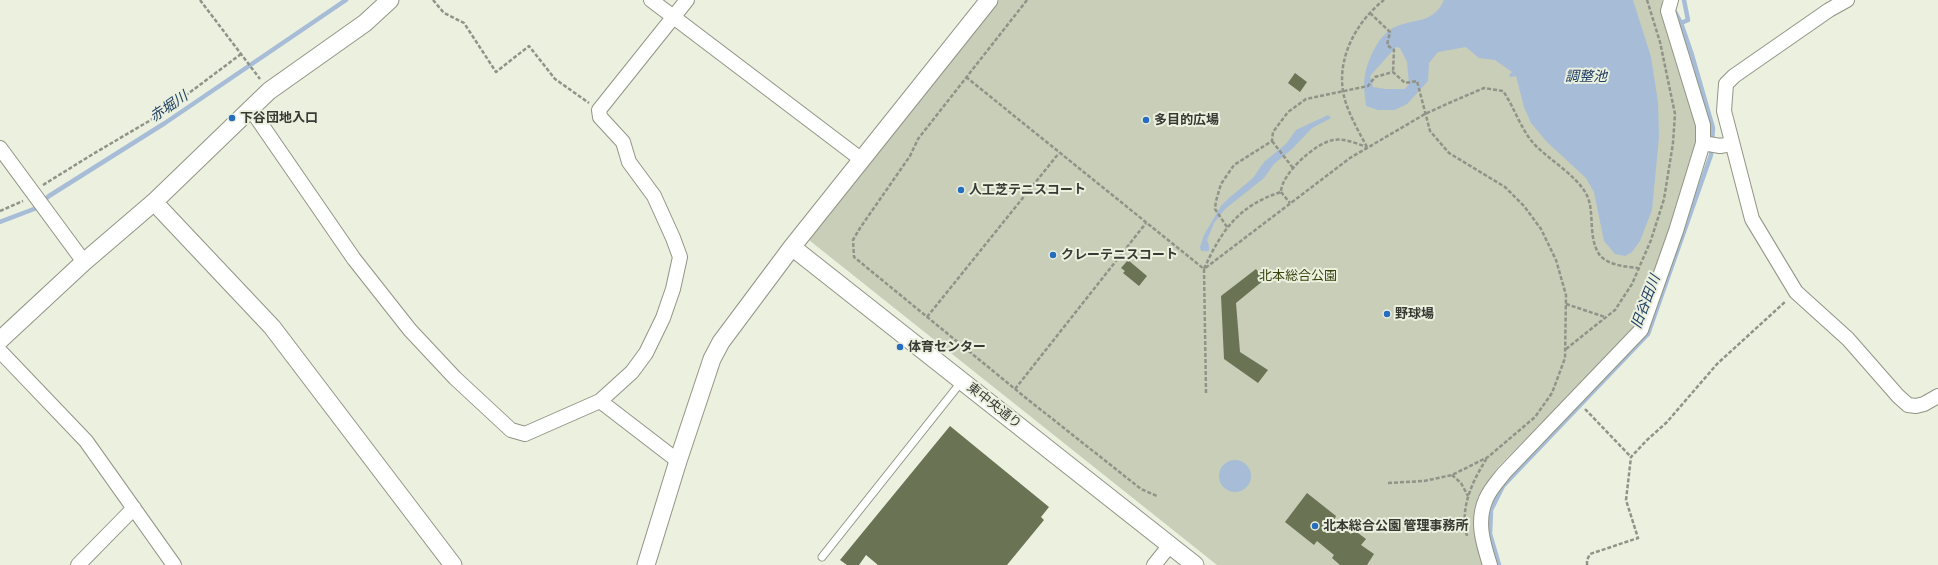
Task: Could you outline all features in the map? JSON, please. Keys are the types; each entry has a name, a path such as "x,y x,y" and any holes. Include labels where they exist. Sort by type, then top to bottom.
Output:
{"street":[{"path":"0,340 84,262 154,202 269,91 365,23 390,0"},
{"path":"652,0 862,160"},
{"path":"250,108 354,259 410,330 455,378 511,430 525,434 600,401 632,372 646,353 663,318 673,290 680,257 654,196 629,162 623,142 600,117 599,110 688,0"},
{"path":"646,565 678,461 712,359 721,342 792,247 989,0"},
{"path":"1671,0 1668,12 1703,125 1716,144 1752,219 1796,292 1848,339 1898,396 1908,405 1916,406 1924,404 1938,396"},
{"path":"1490,565 1481,535 1481,517 1486,498 1504,473 1641,330 1676,232 1716,144 1724,111 1726,84 1766,52 1829,10 1847,0"},
{"path":"0,148 84,262"},
{"path":"154,202 272,327 453,565"},
{"name":"東中央通り","path":"792,247 1195,565"},
{"path":"0,351 86,441 174,565"},
{"path":"600,401 678,461"},
{"path":"78,565 134,508"},
{"path":"1154,565 1170,546"}],"lane":[{"path":"822,557 962,381"}],"path":[{"path":"200,0 269,91"},
{"path":"433,0 444,13 464,23 496,72 529,46 555,79 599,110"},
{"path":"1027,0 918,139 910,156 853,240 854,257 1015,389 1141,488 1157,496"},
{"path":"1367,148 1346,104 1342,68 1346,52 1354,32 1370,13 1384,0"},
{"path":"1565,350 1615,310 1632,284 1651,240 1664,198 1673,143 1675,114 1660,42 1647,0"},
{"path":"1370,13 1390,32 1387,45 1394,50 1393,72 1405,83 1417,81 1430,131 1449,153 1505,187 1524,206 1541,229 1556,260 1566,296 1565,358 1552,393 1535,417 1488,457 1452,475 1424,481 1388,483"},
{"path":"0,211 21,202 33,192 93,154 161,114 241,54"},
{"path":"1293,168 1272,141 1273,132 1288,112 1306,100 1368,86 1375,77 1393,72"},
{"path":"966,77 1204,269"},
{"path":"1204,269 1350,158 1425,114 1484,88 1503,91 1535,145 1585,192 1590,208 1593,237 1599,254 1622,266 1638,268"},
{"path":"1280,192 1286,175 1321,145 1333,140 1350,141 1367,148"},
{"path":"1227,227 1215,210 1221,184 1234,165 1272,141"},
{"path":"927,317 1059,152"},
{"path":"1280,192 1290,203"},
{"path":"1206,393 1204,269 1214,246 1232,221 1265,197 1280,192"},
{"path":"1015,389 1146,223"},
{"path":"1587,565 1586,560 1590,554 1638,538 1626,500 1631,458 1647,440 1667,422 1717,364 1796,292"},
{"path":"1566,304 1588,310 1605,317"},
{"path":"1575,398 1631,458"},
{"path":"1452,475 1461,483 1468,497"}],"green space":[{"name":"北本総合公園","path":"999,0 1662,0 1662,5 1698,131 1697,148 1636,326 1499,466 1485,485 1477,512 1475,535 1483,565 1217,565 809,240"}],"water":[{"name":"調整池","path":"1444,0 1633,0 1651,57 1658,102 1659,137 1652,210 1640,241 1632,252 1625,256 1615,254 1604,241 1594,192 1586,178 1547,142 1531,123 1524,107 1516,76 1510,77 1509,75 1512,72 1495,60 1479,58 1466,47 1438,52 1429,63 1428,81 1407,104 1395,110 1378,110 1366,106 1364,79 1369,62 1379,41 1389,30 1403,24 1429,17 1440,8","holes":["1396,47 1400,48 1407,62 1409,84 1405,89 1385,89 1373,87 1370,76"]},
{"path":"1328,115 1331,118 1312,128 1293,148 1274,164 1264,178 1225,209 1214,223 1207,240 1209,251 1201,251 1200,247 1204,235 1221,206 1253,178 1264,162 1286,144 1296,130"},
{"path":"1235,460 1246,465 1251,476 1246,487 1235,492 1224,487 1219,476 1224,465"}],"building":[{"path":"1295,73 1307,82 1300,92 1288,83"},
{"path":"1128,260 1147,276 1139,286 1123,273 1125,271 1121,268"},
{"path":"1256,269 1264,280 1236,303 1240,352 1268,370 1258,383 1224,359 1221,296"},
{"path":"950,426 1049,507 1041,517 1044,520 1007,565 878,565 866,555 859,565 847,565 840,560"},
{"name":"北本総合公園 管理事務所","path":"1307,493 1336,516 1334,520 1351,534 1354,530 1366,539 1361,545 1374,554 1367,565 1340,565 1332,558 1334,555 1317,541 1314,545 1285,522"}],"waterway":[{"name":"赤堀川","path":"0,222 34,209 49,196 165,123 346,0"},
{"path":"1681,23 1688,20 1684,0"},
{"name":"旧谷田川","path":"1499,565 1490,534 1491,510 1503,486 1648,334 1711,155 1713,128 1692,55 1681,23 1674,10"}],"place":[{"name":"下谷団地入口","path":"232,118"},
{"name":"多目的広場","path":"1146,120"},
{"name":"人工芝テニスコート","path":"961,190"},
{"name":"クレーテニスコート","path":"1053,255"},
{"name":"野球場","path":"1387,314"},
{"name":"体育センター","path":"900,347"},
{"name":"北本総合公園 管理事務所","path":"1315,526"}]}
